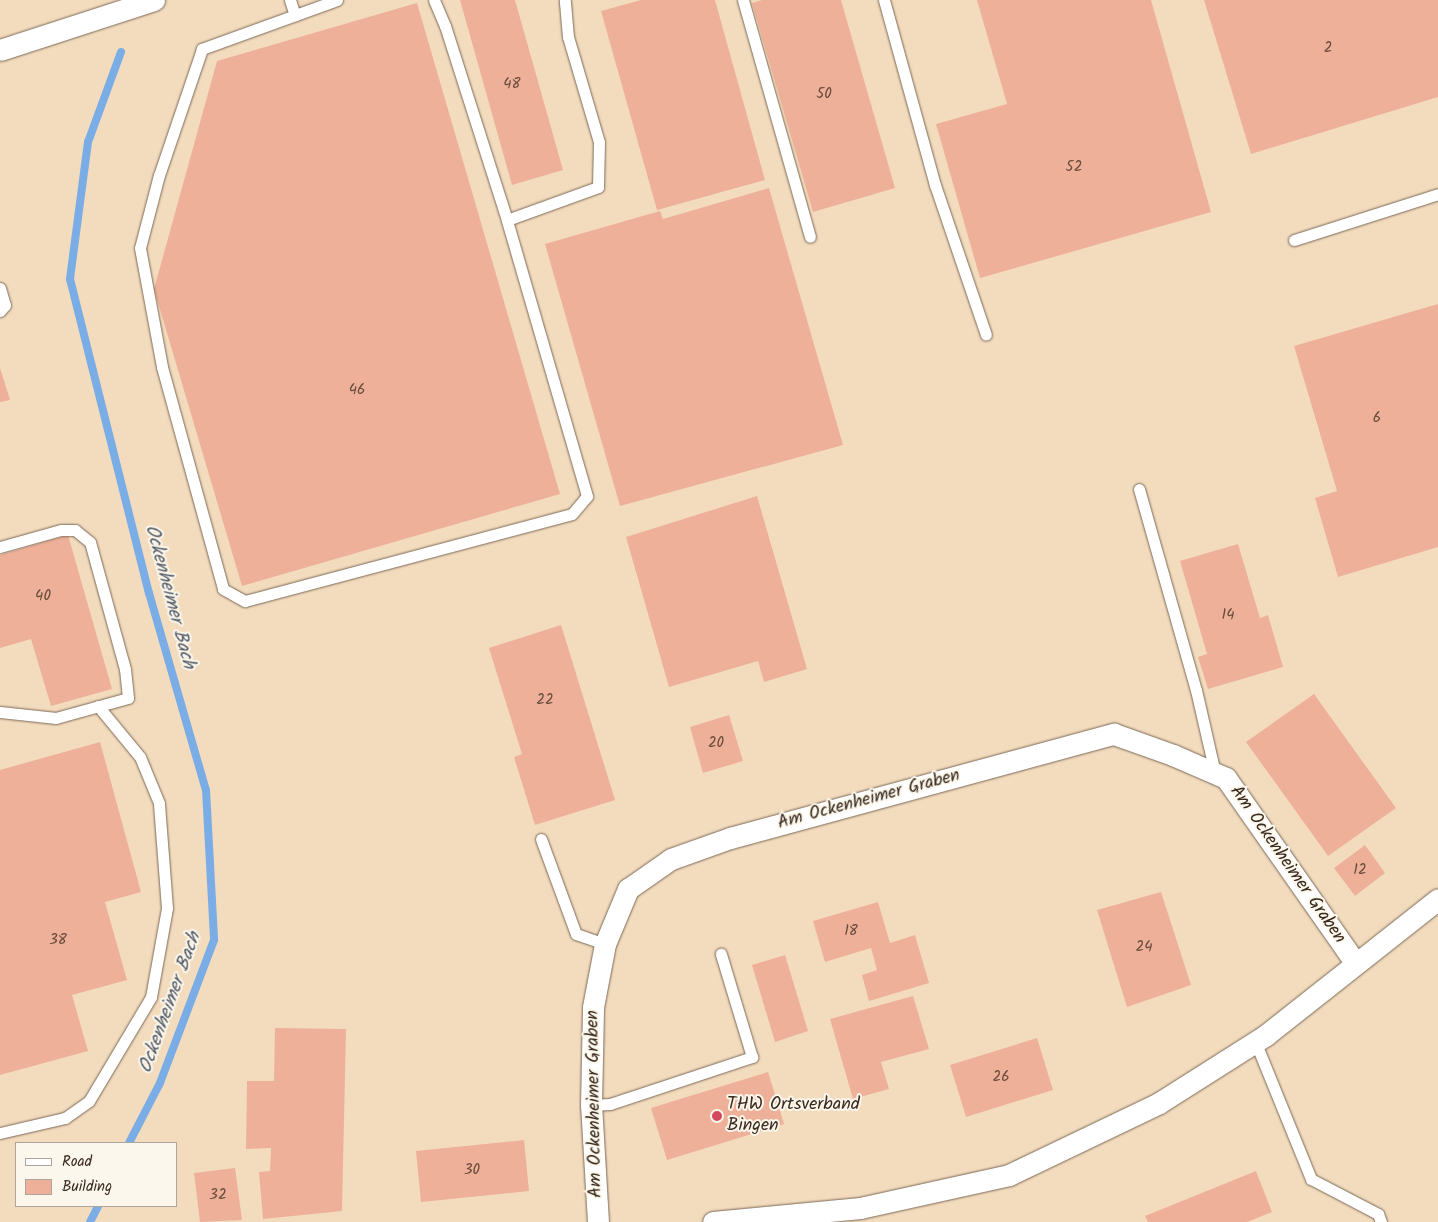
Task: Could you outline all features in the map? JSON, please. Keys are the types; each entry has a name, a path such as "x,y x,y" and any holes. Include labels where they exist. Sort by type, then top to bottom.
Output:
{"street":[{"path":"0,50 154,0"},
{"name":"Am Ockenheimer Graben","path":"598,1222 592,1106 593,1007 605,944 628,889 671,859 730,838 1114,734 1226,778 1355,962"},
{"name":"Am Ockenheimer Graben","path":"713,1222 860,1208 1009,1175 1159,1103 1255,1041 1438,898"}],"lane":[{"path":"290,0 295,15"},
{"path":"336,0 202,49 159,175 140,248 162,367 223,589 245,601 572,514 587,496 508,220 445,26 434,0"},
{"path":"508,220 598,187 600,142 568,38 565,0"},
{"path":"743,0 810,238"},
{"path":"884,0 935,185 986,335"},
{"path":"1294,240 1438,194"},
{"path":"0,288 5,305 0,311"},
{"path":"1139,489 1196,690 1215,773"},
{"path":"0,547 61,530 75,530 90,542 125,669 128,698 56,718 0,712"},
{"path":"0,1133 65,1118 89,1102 151,997 154,988 167,908 158,803 140,757 98,706"},
{"path":"541,840 576,934 605,944"},
{"path":"592,1106 610,1104 752,1057 721,954"},
{"path":"1255,1041 1311,1179 1378,1214 1381,1222"}],"building":[{"path":"460,0 515,0 563,170 512,185"},
{"path":"641,0 715,0 765,180 657,210 601,11"},
{"path":"762,0 841,0 895,188 813,212 752,3"},
{"path":"977,0 1151,0 1211,212 980,278 936,124 1007,104"},
{"path":"1204,0 1438,0 1438,97 1251,154"},
{"path":"417,3 560,494 242,586 154,289 217,61"},
{"path":"769,188 843,445 620,506 545,244 660,211 663,219"},
{"path":"1438,304 1438,547 1338,577 1315,498 1337,491 1294,346"},
{"path":"0,368 10,400 0,402"},
{"path":"757,496 807,669 764,682 758,661 669,687 626,537"},
{"path":"68,535 112,689 51,706 31,639 0,648 0,555"},
{"path":"1238,544 1260,618 1268,615 1283,667 1208,689 1198,657 1207,654 1180,561"},
{"path":"561,625 615,800 535,825 514,757 522,754 489,648"},
{"path":"1314,694 1396,808 1328,856 1246,742"},
{"path":"729,715 743,761 703,773 690,727"},
{"path":"100,742 141,892 105,902 127,980 72,995 88,1051 0,1075 0,770"},
{"path":"1365,845 1385,873 1355,896 1334,868"},
{"path":"1161,892 1191,985 1127,1007 1097,910"},
{"path":"878,902 890,943 915,935 929,983 869,1001 862,975 877,970 871,948 825,962 813,921"},
{"path":"785,955 808,1031 775,1042 752,965"},
{"path":"913,996 929,1049 881,1062 889,1089 853,1099 830,1019"},
{"path":"275,1028 346,1029 342,1211 263,1219 259,1172 270,1171 271,1148 246,1149 247,1081 274,1081"},
{"path":"1037,1038 1053,1090 966,1117 950,1065"},
{"name":"THW Ortsverband Bingen","path":"768,1072 784,1124 667,1160 651,1108"},
{"path":"524,1140 529,1191 421,1202 416,1151"},
{"path":"235,1168 242,1220 200,1222 194,1173"},
{"path":"1256,1171 1272,1212 1247,1222 1148,1222 1145,1216"}],"waterway":[{"name":"Ockenheimer Bach","path":"121,52 88,142 70,279 149,593 206,790 214,940 160,1083 130,1142"},
{"name":"Ockenheimer Bach","path":"90,1222 98,1207"}],"place":[{"name":"THW Ortsverband Bingen","path":"717,1116"}]}
